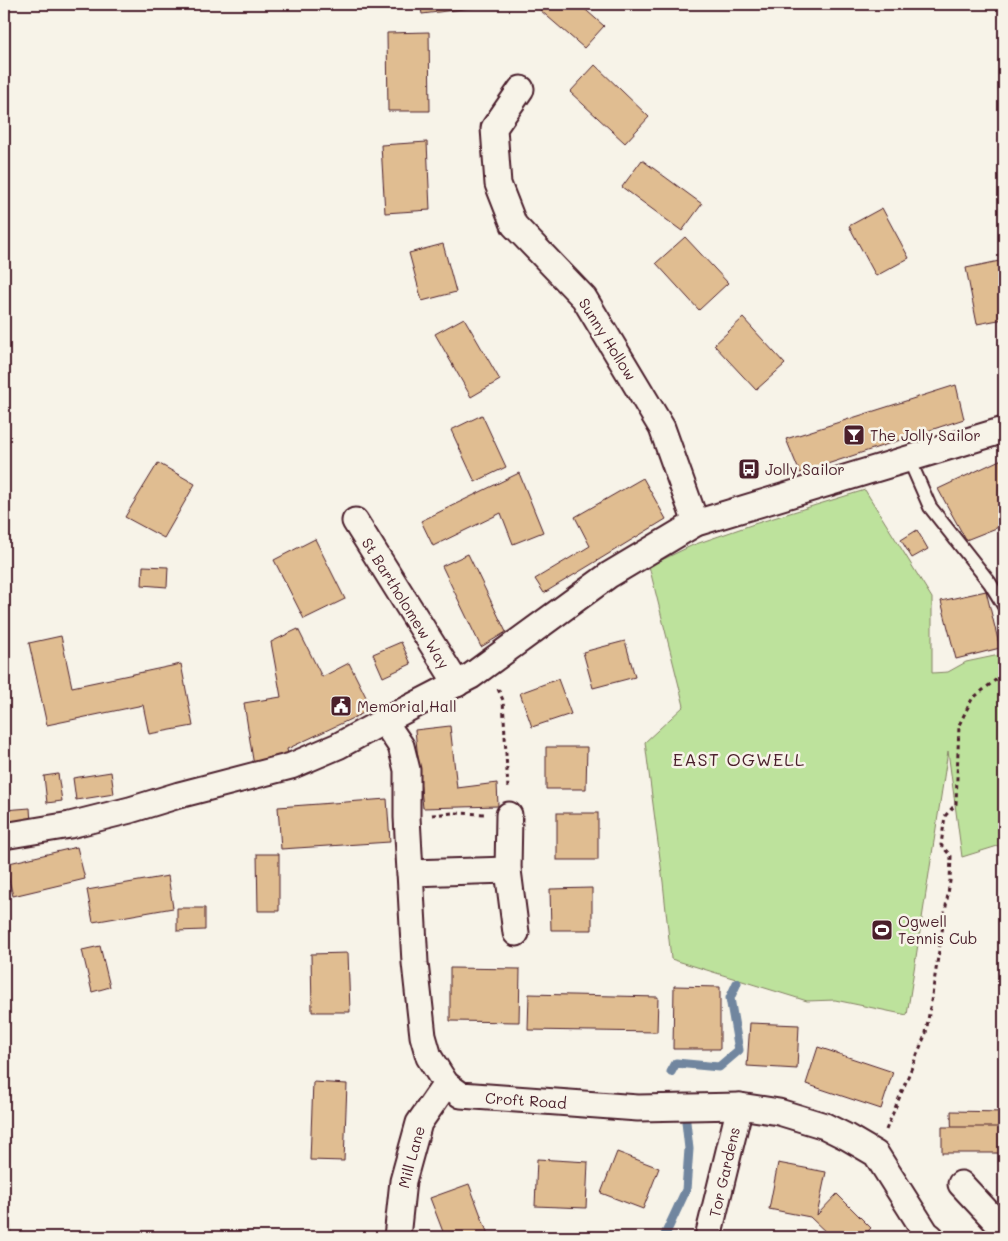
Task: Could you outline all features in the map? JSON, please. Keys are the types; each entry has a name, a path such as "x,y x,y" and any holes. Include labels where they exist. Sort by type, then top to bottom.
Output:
{"street":[{"name":"Sunny Hollow","path":"521,89 494,128 498,184 514,225 584,298 662,428 696,523"},
{"path":"4,836 70,825 291,766 338,746 384,720 471,676 609,575 696,523 1004,430"},
{"name":"St Bartholomew Way","path":"355,521 457,684"},
{"name":"Croft Road","path":"384,720 401,746 407,770 407,817 415,963 423,1036 429,1057 446,1084 461,1095 638,1108 740,1106 779,1112 825,1126 876,1154 930,1237"},
{"path":"509,815 508,870 516,933"},
{"path":"410,873 508,870"},
{"name":"Mill Lane","path":"397,1237 403,1181 419,1123 446,1084"},
{"name":"Tor Gardens","path":"708,1237 740,1106"},
{"path":"961,1184 1004,1230"}],"lane":[{"path":"909,459 930,507 990,583 1004,606"}],"path":[{"path":"407,817 453,813 509,815 503,700 486,665"},
{"path":"876,1154 926,1033 950,881 951,856 941,845 945,816 956,804 959,724 972,699 1004,673"}],"green space":[{"path":"865,490 932,598 932,673 948,672 966,662 1004,654 1004,844 962,857 948,751 907,1015 835,1000 807,1001 671,959 645,742 684,706 649,566 693,545"},
{"path":"4,1202 10,1209 11,1237 4,1237"}],"building":[{"path":"420,4 504,4 422,14"},
{"path":"533,4 579,4 604,26 584,48"},
{"path":"429,32 430,111 388,111 387,33"},
{"path":"595,65 649,117 625,143 570,92"},
{"path":"427,142 430,210 385,213 381,145"},
{"path":"642,160 702,204 682,231 622,187"},
{"path":"882,208 909,258 876,276 849,226"},
{"path":"685,237 728,283 699,310 656,263"},
{"path":"443,244 456,292 422,301 409,253"},
{"path":"1004,260 1004,319 977,324 966,268"},
{"path":"464,318 500,380 471,397 435,334"},
{"path":"743,318 785,364 756,390 714,345"},
{"path":"956,385 964,419 800,473 786,439"},
{"path":"482,415 506,467 475,482 451,430"},
{"path":"1004,458 1004,525 966,540 938,489"},
{"path":"158,463 195,484 164,538 125,517"},
{"path":"519,473 543,532 513,544 501,513 433,546 421,521"},
{"path":"643,478 666,519 544,593 535,579 590,546 575,517"},
{"path":"917,530 928,549 912,558 901,540"},
{"path":"315,539 345,599 304,619 274,560"},
{"path":"468,554 506,632 481,647 442,566"},
{"path":"143,566 168,567 167,587 142,585"},
{"path":"986,591 1000,648 956,659 941,601"},
{"path":"298,629 322,677 349,663 372,709 287,749 289,760 254,766 244,703 281,697 271,642"},
{"path":"61,636 72,687 181,664 193,726 149,734 143,705 47,725 29,643"},
{"path":"625,641 635,677 593,688 583,652"},
{"path":"401,642 411,664 383,677 373,654"},
{"path":"558,679 571,714 532,727 520,693"},
{"path":"450,726 457,788 497,783 498,806 423,808 415,730"},
{"path":"546,747 587,747 586,789 546,789"},
{"path":"111,772 114,794 76,800 73,778"},
{"path":"58,774 62,801 47,803 44,776"},
{"path":"387,799 390,842 281,849 278,807"},
{"path":"30,808 31,823 4,826 4,810"},
{"path":"557,813 598,813 598,860 557,860"},
{"path":"77,847 85,879 13,896 5,864"},
{"path":"257,854 279,854 279,911 258,911"},
{"path":"168,876 173,908 93,922 87,890"},
{"path":"592,888 592,930 551,930 550,889"},
{"path":"177,908 205,908 205,930 177,931"},
{"path":"100,946 110,987 92,992 82,950"},
{"path":"348,953 350,1012 312,1012 311,954"},
{"path":"450,968 520,969 519,1022 450,1021"},
{"path":"674,986 720,987 720,1049 673,1049"},
{"path":"529,994 658,997 657,1032 528,1030"},
{"path":"750,1023 799,1025 797,1069 747,1066"},
{"path":"818,1047 893,1072 881,1109 806,1084"},
{"path":"313,1082 347,1084 344,1161 310,1160"},
{"path":"951,1111 1004,1112 1004,1153 952,1151"},
{"path":"942,1127 1004,1127 1004,1153 942,1153"},
{"path":"617,1152 659,1168 643,1209 601,1193"},
{"path":"537,1159 588,1162 586,1208 535,1206"},
{"path":"778,1163 826,1172 817,1215 837,1194 871,1228 862,1237 831,1237 810,1217 769,1209"},
{"path":"469,1184 489,1237 445,1237 430,1198"},
{"path":"593,1233 610,1234 610,1237 593,1237"}],"waterway":[{"path":"671,1072 676,1063 719,1067 739,1050 730,998 737,983"},
{"path":"664,1237 686,1190 689,1149 686,1122"}],"place":[{"name":"The Jolly Sailor","path":"854,435"},
{"name":"Jolly Sailor","path":"749,469"},
{"name":"Memorial Hall","path":"341,706"},
{"name":"Ogwell Tennis Cub","path":"882,930"}],"district":[{"name":"EAST OGWELL","path":"739,759"}]}
